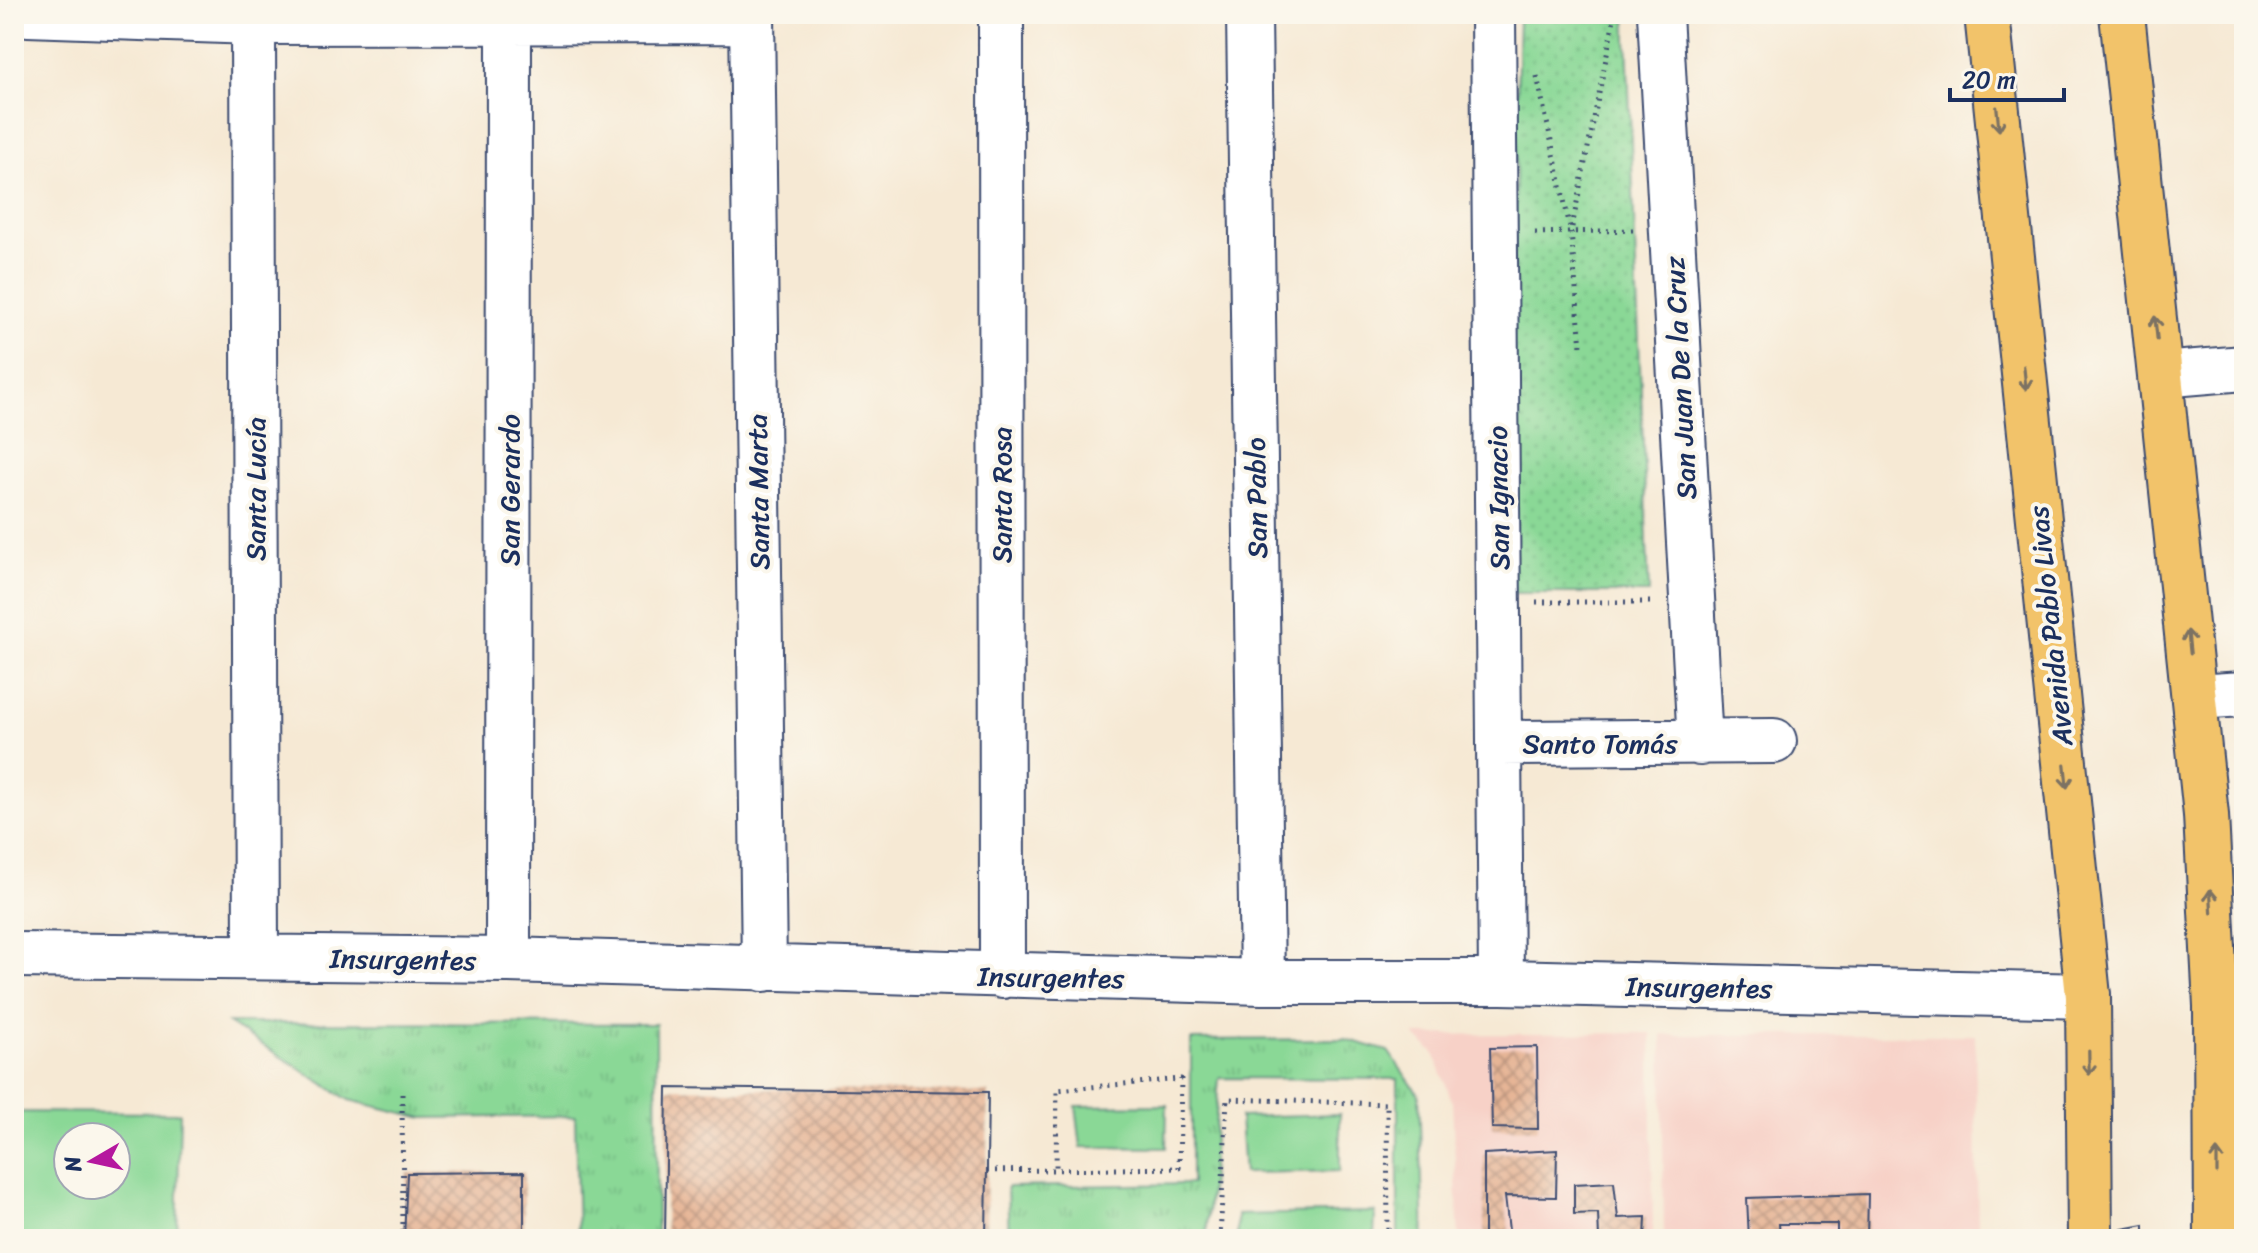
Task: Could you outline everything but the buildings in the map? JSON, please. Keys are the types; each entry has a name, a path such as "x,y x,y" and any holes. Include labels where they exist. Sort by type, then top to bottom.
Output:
{"main road":[{"name":"Avenida Pablo Livas","path":"1987,14 2088,996 2090,1239"},
{"path":"2122,14 2206,815 2230,1007 2217,1239"}],"street":[{"path":"28,14 253,22 752,17"},
{"name":"Santa Rosa","path":"1001,14 1002,976"},
{"name":"San Pablo","path":"1249,14 1262,982"},
{"name":"San Ignacio","path":"1493,14 1501,982"},
{"name":"San Juan De la Cruz","path":"1660,14 1700,743"},
{"name":"Santa Marta","path":"752,17 764,969"},
{"name":"San Gerardo","path":"508,960 509,21"},
{"name":"Santa Lucía","path":"253,22 256,956"},
{"path":"2161,375 2244,368"},
{"path":"2194,697 2244,694"},
{"name":"Santo Tomás","path":"1500,743 1774,741"},
{"name":"Insurgentes","path":"14,955 508,960 1262,982 1501,982 2088,996"}],"path":[{"path":"1571,232 1615,14"},
{"path":"1534,61 1571,232 1581,347"},
{"path":"1532,233 1640,230"},
{"path":"987,1171 1056,1170 1179,1168 1181,1079 1057,1090 1056,1170"},
{"path":"402,1094 403,1239"},
{"path":"1220,1239 1227,1099 1387,1104 1388,1239"}],"shaded area":[{"path":"1651,1033 1653,1239 1459,1239 1452,1101 1434,1053 1414,1035"},
{"path":"1662,1035 1975,1035 1978,1239 1664,1239"}],"green space":[{"path":"1519,14 1626,14 1649,593 1507,593"},
{"path":"228,1023 656,1024 657,1239 578,1239 575,1116 424,1118 349,1100"},
{"path":"1345,1039 1388,1051 1419,1095 1424,1239 1398,1239 1398,1079 1219,1078 1206,1239 1009,1239 1007,1187 1191,1184 1191,1040"},
{"path":"1167,1105 1166,1148 1081,1147 1076,1106"},
{"path":"14,1112 180,1113 177,1239 14,1239"},
{"path":"1340,1114 1340,1171 1244,1173 1240,1117"},
{"path":"1375,1212 1374,1239 1237,1239 1237,1215"}]}
